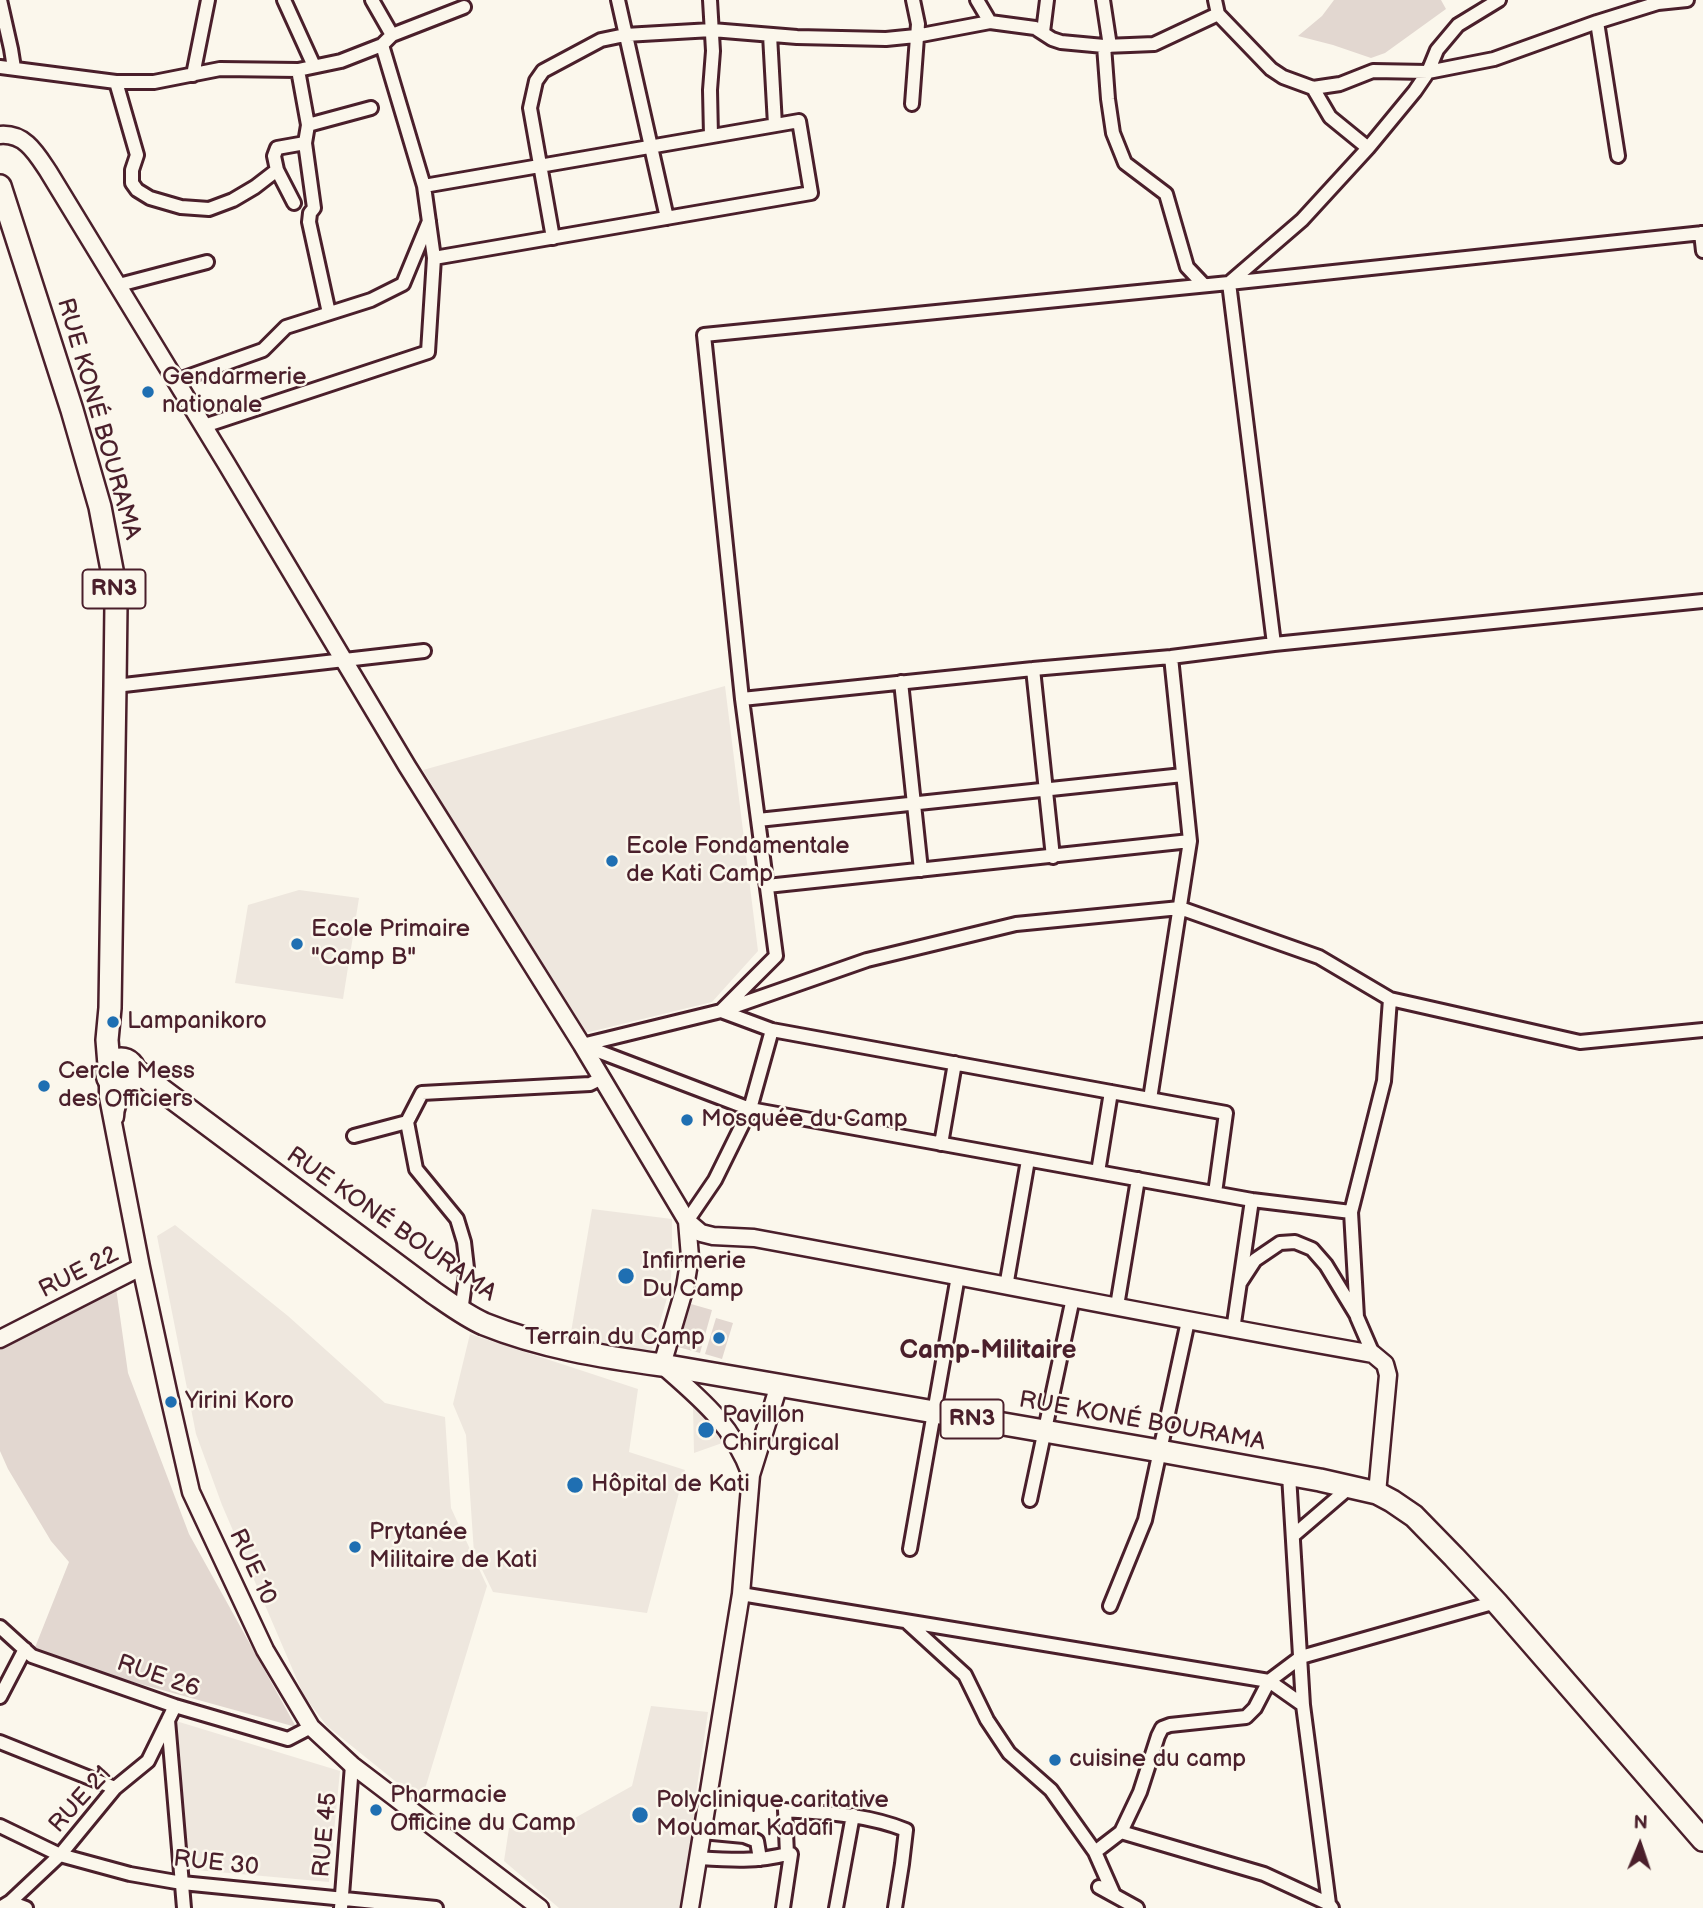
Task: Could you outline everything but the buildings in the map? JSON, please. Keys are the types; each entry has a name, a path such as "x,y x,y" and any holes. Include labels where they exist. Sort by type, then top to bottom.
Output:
{"highway":[{"name":"RUE KONÉ BOURAMA","path":"0,186 72,410 109,546 116,604 110,1008 107,1040 121,1073 166,1094 461,1311 483,1323 545,1344 592,1355 1160,1451 1350,1487 1377,1493 1392,1500 1414,1516 1496,1602 1703,1840"}],"street":[{"path":"1,0 14,68"},
{"path":"193,75 208,0"},
{"path":"284,0 314,66"},
{"path":"372,0 392,35"},
{"path":"618,0 667,218"},
{"path":"710,0 713,51 710,136"},
{"path":"912,104 918,24 913,0"},
{"path":"977,0 990,23"},
{"path":"1043,32 1047,0"},
{"path":"1103,0 1108,99 1113,133 1125,163 1166,194 1187,267 1204,285"},
{"path":"1215,0 1218,14 1271,69 1283,77 1313,88 1340,84 1373,71 1428,72 1494,58 1658,3 1687,0"},
{"path":"1229,283 1302,220 1368,148 1415,91 1428,72 1437,50 1458,24 1499,0"},
{"path":"0,66 116,82 154,82 220,69 298,70 341,61 382,45 392,35 464,7"},
{"path":"553,238 530,108 536,80 543,71 601,40 625,35 712,30 886,39 990,23 1035,28 1061,42 1107,46 1154,44 1218,14"},
{"path":"1597,22 1618,156"},
{"path":"771,35 775,125"},
{"path":"204,426 428,352 434,258 424,186 382,45"},
{"path":"298,70 308,125 304,143 314,208 309,222 329,313"},
{"path":"116,82 137,155 132,170 132,183 136,190 150,198 181,207 209,209 233,200 277,170"},
{"path":"1313,88 1331,117 1368,148"},
{"path":"308,125 371,108"},
{"path":"424,186 799,121 811,193 434,258"},
{"path":"0,135 19,138 31,145 119,285 407,766 582,1045 687,1221 701,1233 713,1236 754,1238 1233,1330 1373,1354"},
{"path":"294,203 277,170 274,156 277,148 304,143"},
{"path":"176,381 263,350 286,327 371,300 403,284 429,220"},
{"path":"721,1011 776,956 743,699 704,335 1702,233 1703,251"},
{"path":"119,285 207,262"},
{"path":"1229,283 1274,644"},
{"path":"743,699 1171,657 1703,600"},
{"path":"115,686 424,651"},
{"path":"1150,1099 1190,842 1171,657"},
{"path":"1033,669 1053,857"},
{"path":"901,682 921,870"},
{"path":"758,820 1183,775"},
{"path":"767,886 1190,842"},
{"path":"582,1045 721,1011 867,961 1016,924 1180,908 1319,957 1390,999 1580,1042 1703,1030"},
{"path":"1357,1317 1351,1212 1384,1081 1390,999"},
{"path":"721,1011 772,1030 1226,1113 1215,1193"},
{"path":"751,1450 733,1436 703,1401 662,1365 685,1287 690,1256 687,1221 715,1180 751,1109 772,1030"},
{"path":"582,1045 751,1109 1252,1200 1351,1212"},
{"path":"941,1144 955,1063"},
{"name":"RUE 10","path":"121,1073 115,1130 141,1267 191,1492 265,1650 311,1727 352,1765 540,1908"},
{"path":"461,1311 467,1268 464,1242 457,1219 416,1169 407,1122 422,1093 590,1084 602,1078"},
{"path":"1098,1172 1111,1092"},
{"path":"354,1136 407,1122"},
{"path":"1007,1281 1028,1160"},
{"path":"1117,1306 1138,1180"},
{"path":"1233,1330 1252,1200"},
{"path":"690,1256 712,1243 728,1238"},
{"path":"1240,1283 1255,1259 1280,1244 1295,1242 1312,1250 1325,1265 1357,1317 1373,1354 1385,1364 1388,1375 1377,1493"},
{"name":"RUE 22","path":"0,1339 141,1267"},
{"path":"909,1549 958,1276"},
{"path":"1030,1500 1073,1298"},
{"path":"1110,1606 1145,1520 1188,1321"},
{"path":"690,1908 741,1594 751,1450 779,1385"},
{"path":"1289,1475 1303,1705 1331,1906"},
{"path":"1294,1535 1350,1487"},
{"path":"741,1594 1269,1681 1303,1705"},
{"path":"1095,1852 1121,1832 1140,1793 1162,1728 1246,1717 1255,1708 1269,1681 1301,1657 1496,1602"},
{"path":"906,1622 965,1675 987,1720 1009,1753 1051,1790 1095,1852 1114,1895"},
{"name":"RUE 26","path":"0,1628 33,1656 175,1706 288,1739 311,1727"},
{"path":"0,1697 25,1649"},
{"name":"RUE 21","path":"7,1906 60,1855 115,1788 148,1761 175,1706"},
{"path":"167,1720 184,1908"},
{"path":"0,1742 115,1788"},
{"name":"RUE 45","path":"341,1903 352,1765"},
{"path":"783,1908 791,1854 788,1854 785,1810 853,1815 883,1821 906,1830 895,1908"},
{"path":"836,1908 853,1815"},
{"name":"RUE 30","path":"0,1826 60,1855 130,1874 182,1884 341,1903 436,1908"},
{"path":"702,1832 744,1836 757,1841 760,1859"},
{"path":"1121,1832 1264,1874 1331,1906"},
{"path":"698,1858 742,1861 788,1854"},
{"path":"1099,1887 1137,1908"},
{"path":"7,1906 26,1908"}],"shaded area":[{"path":"1334,0 1441,0 1446,9 1385,53 1371,58 1298,36 1322,16"},
{"name":"Ecole Fondamentale de Kati Camp","path":"725,686 758,951 712,1002 581,1034 423,770"},
{"name":"Ecole Primaire \"Camp B\"","path":"299,890 359,898 343,999 235,983 248,905"},
{"name":"Infirmerie Du Camp","path":"592,1209 672,1219 670,1288 652,1349 647,1353 570,1338"},
{"name":"Prytanée Militaire de Kati","path":"175,1225 288,1316 385,1403 445,1417 451,1508 487,1586 421,1802 327,1726 304,1696 222,1505 196,1434 157,1236"},
{"path":"115,1281 128,1373 189,1534 296,1727 97,1672 34,1650 69,1562 51,1541 0,1451 0,1350"},
{"path":"691,1304 712,1310 700,1353 678,1347"},
{"name":"Terrain du Camp","path":"716,1318 733,1323 722,1359 705,1354"},
{"name":"Hôpital de Kati","path":"470,1334 638,1389 629,1452 685,1470 647,1613 493,1592 474,1553 466,1435 453,1404"},
{"name":"Pavillon Chirurgical","path":"693,1406 721,1433 725,1442 694,1453"},
{"name":"Polyclinique caritative Mouamar Kadafi","path":"651,1706 708,1712 695,1800 703,1803 684,1908 559,1908 504,1861 509,1828 557,1828 632,1786"},
{"path":"176,1721 340,1771 329,1882 185,1869"}],"place":[{"name":"Gendarmerie nationale","path":"148,392"},
{"name":"Ecole Fondamentale de Kati Camp","path":"612,861"},
{"name":"Ecole Primaire \"Camp B\"","path":"297,944"},
{"name":"Lampanikoro","path":"113,1022"},
{"name":"Cercle Mess des Officiers","path":"44,1086"},
{"name":"Mosquée du Camp","path":"687,1120"},
{"name":"Infirmerie Du Camp","path":"626,1276"},
{"name":"Terrain du Camp","path":"719,1338"},
{"name":"Yirini Koro","path":"171,1402"},
{"name":"Pavillon Chirurgical","path":"706,1430"},
{"name":"Hôpital de Kati","path":"575,1485"},
{"name":"Prytanée Militaire de Kati","path":"355,1547"},
{"name":"cuisine du camp","path":"1055,1760"},
{"name":"Pharmacie Officine du Camp","path":"376,1810"},
{"name":"Polyclinique caritative Mouamar Kadafi","path":"640,1815"}],"district":[{"name":"Camp-Militaire","path":"988,1351"}]}
